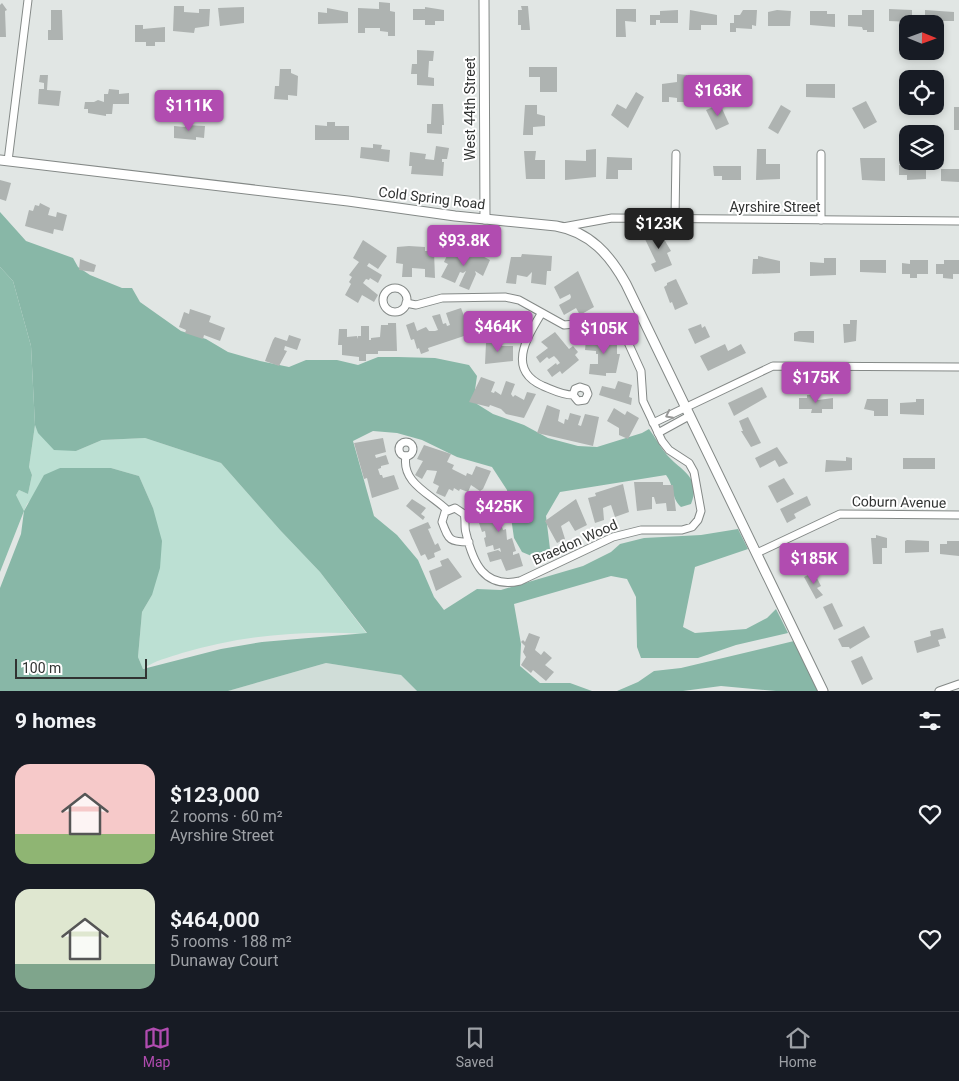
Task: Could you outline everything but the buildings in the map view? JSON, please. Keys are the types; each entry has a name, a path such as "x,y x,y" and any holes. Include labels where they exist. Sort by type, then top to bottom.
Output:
{"street":[{"path":"4,161 28,0"},
{"name":"West 44th Street","path":"484,0 485,219"},
{"path":"675,219 676,154"},
{"path":"821,154 822,220"},
{"name":"Cold Spring Road","path":"4,161 562,227 580,234 594,243 613,263 626,284 824,691"},
{"name":"Ayrshire Street","path":"562,227 596,223 612,218 959,221"},
{"name":"Braedon Wood","path":"406,303 420,304 442,298 498,296 519,300 541,314 564,325 602,322 612,325 621,332 642,371 644,380 643,400 658,433 666,447 686,460 694,472 701,508 700,517 694,525 682,530 645,530 621,534 520,581 510,583 495,580 478,567 469,542"},
{"path":"541,314 524,349 522,365 525,373 533,382 558,393 573,395"},
{"path":"653,423 685,406 772,366 959,367"},
{"path":"658,433 689,416"},
{"path":"406,456 405,468 410,480 447,510"},
{"path":"456,508 464,514 469,542 454,542 448,537 442,522 442,515 447,510 456,508"},
{"name":"Coburn Avenue","path":"757,553 840,514 959,515"},
{"path":"939,691 959,684"}],"shaded area":[{"path":"0,212 26,241 73,258 78,267 90,275 122,288 132,288 140,302 181,331 206,339 228,352 289,367 306,360 337,360 358,365 378,357 435,358 469,365 477,376 474,397 477,404 493,414 524,425 548,438 578,446 597,447 649,429 662,449 684,470 692,481 694,495 691,504 681,507 675,499 671,484 666,475 560,492 546,516 550,549 534,557 522,552 514,538 507,490 492,467 457,457 422,440 397,433 373,431 353,441 374,516 397,535 418,560 434,597 444,610 477,589 501,590 583,566 611,552 620,544 644,538 701,535 738,529 748,549 695,567 683,627 695,633 746,629 767,618 776,609 788,633 736,645 698,658 641,658 637,647 636,597 627,579 611,576 514,604 521,644 520,666 540,683 570,683 592,691 417,691 401,675 326,663 228,691 0,691 0,588 21,534 24,511 44,475 60,468 111,468 139,476 153,508 162,541 160,568 152,595 142,612 138,657 143,669 221,649 262,642 367,633 320,572 221,463 145,438 102,440 76,451 54,450 38,433 35,425 31,346 13,281 0,267"},
{"path":"0,267 13,281 31,346 35,425 29,467 32,475 28,494 19,490 16,495 24,511 0,572"},
{"path":"35,425 39,433 76,451 102,440 145,438 221,463 320,572 367,634 320,633 250,638 182,653 157,661 143,669 138,657 142,612 152,595 153,508 139,476 111,468 60,468 27,504 24,511 16,495 19,490 28,494 32,475 29,467"},
{"path":"794,641 819,691 776,691 721,686 683,691 617,691 638,682 654,671 681,668"},
{"path":"326,663 401,675 417,691 228,691"}]}
